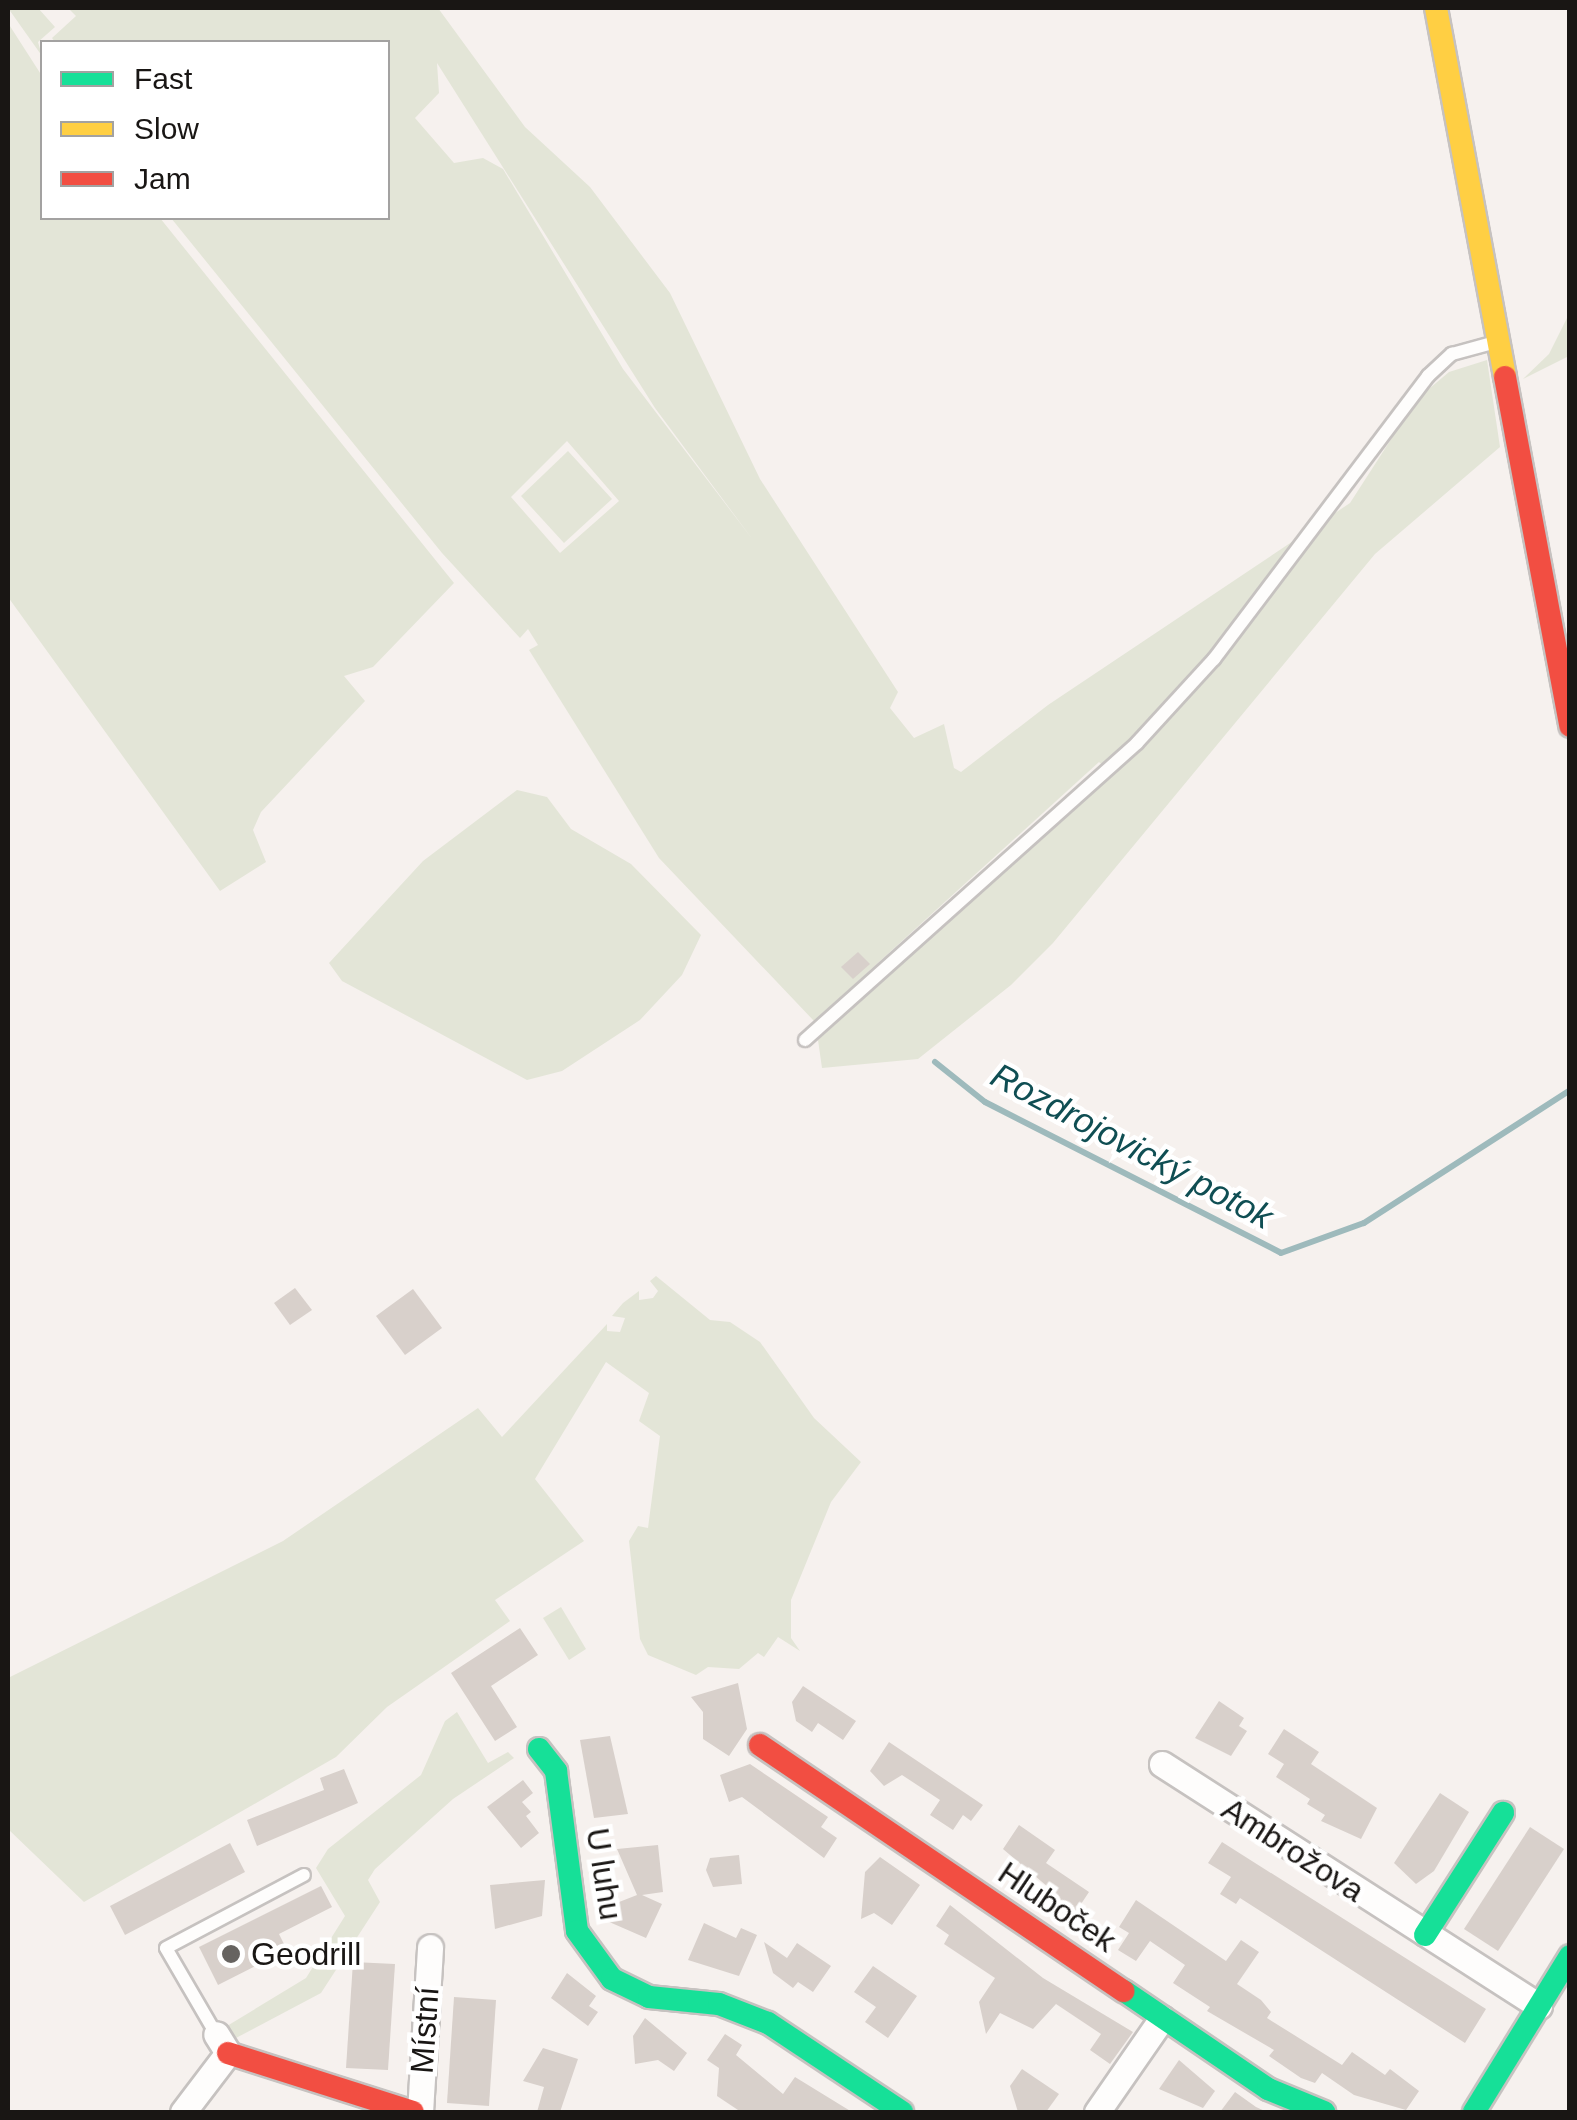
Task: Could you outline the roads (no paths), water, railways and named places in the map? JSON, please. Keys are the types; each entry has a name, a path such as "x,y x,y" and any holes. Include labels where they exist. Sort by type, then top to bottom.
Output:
{"street":[{"path":"1436,8 1570,726"},
{"name":"Hluboček","path":"760,1745 1268,2090 1324,2112"},
{"name":"U luhu","path":"539,1749 556,1772 576,1931 602,1969 649,1997 719,2004 768,2023 902,2112"},
{"name":"Ambrožova","path":"1162,1764 1539,2006"},
{"path":"1425,1935 1502,1813"},
{"name":"Místní","path":"222,2044 417,2112 430,1947"},
{"path":"1474,2112 1570,1956"},
{"path":"1097,2112 1162,2018"},
{"path":"183,2112 222,2044"}],"lane":[{"path":"805,1040 1137,743 1226,644 1428,376 1452,354 1499,342"},
{"path":"222,2044 166,1948 304,1875"}],"waterway":[{"name":"Rozdrojovický potok","path":"935,1062 985,1102 1281,1253 1364,1223 1570,1090"}],"place":[{"name":"Geodrill","path":"231,1954"}]}
